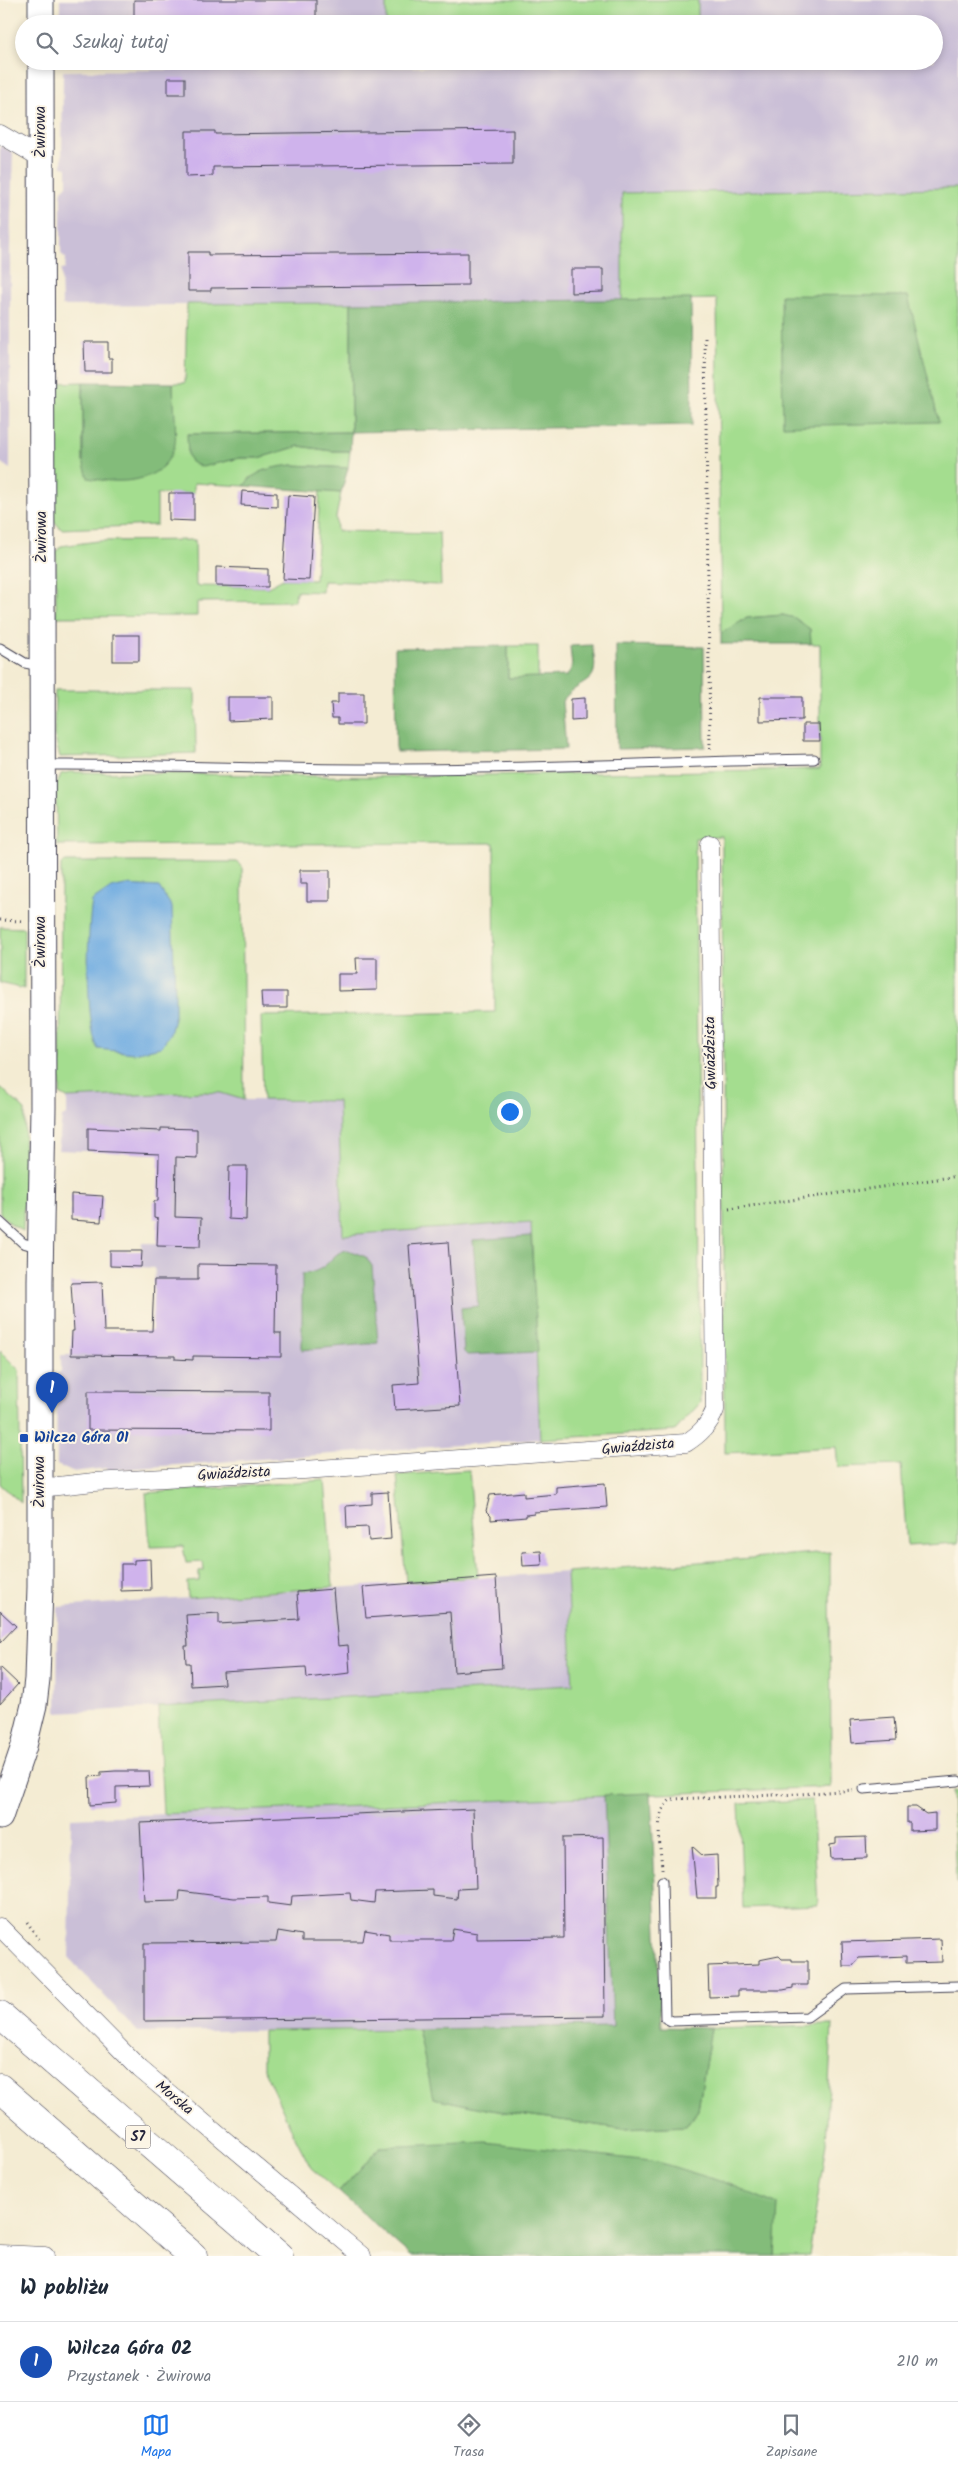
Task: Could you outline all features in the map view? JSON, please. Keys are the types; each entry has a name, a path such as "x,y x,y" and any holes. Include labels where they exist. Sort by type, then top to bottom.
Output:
{"highway":[{"name":"S7","path":"0,2015 165,2160 279,2256"},
{"path":"0,2088 193,2256"}],"street":[{"path":"41,0 41,15"},
{"name":"Żwirowa","path":"0,1817 26,1739 37,1679 40,1488 40,1248 43,1107 41,70"},
{"path":"0,134 41,158"},
{"name":"Gwiaździsta","path":"40,1488 94,1482 304,1470 686,1443 700,1434 710,1421 715,1410 710,844"},
{"name":"Morska","path":"0,1927 140,2069 362,2256"},
{"path":"0,2254 45,2256"}],"lane":[{"path":"0,648 24,663 42,666"},
{"path":"41,765 145,764 181,768 359,769 814,759"},
{"path":"0,1222 23,1244 40,1248"},
{"path":"864,1788 958,1781"},
{"path":"662,1881 666,2018 671,2021 807,2017 846,1989 958,1986"}],"path":[{"path":"705,338 710,762"},
{"path":"713,1211 958,1176"},
{"path":"662,1881 660,1814 664,1804 672,1800 800,1794 864,1788"},
{"path":"27,1922 39,1939"}],"shaded area":[{"path":"60,0 386,0 386,15 60,15"},
{"path":"698,0 958,0 958,188 622,193 622,301 62,306 61,270 65,269 66,258 61,254 61,198 62,190 67,185 67,168 62,167 63,71 943,70 943,15 698,15"},
{"path":"0,145 13,153 10,246 10,469 0,462"},
{"path":"204,1092 221,1093 244,1100 338,1101 397,1231 531,1221 540,1439 107,1470 106,1468 72,1472 57,1465 56,1375 61,1371 61,1355 71,1355 72,1331 152,1331 155,1268 141,1267 142,1243 157,1243 158,1219 154,1218 154,1201 158,1200 160,1154 58,1150 62,1117 67,1115 67,1098"},
{"path":"567,1572 574,1685 57,1713 58,1607"},
{"path":"604,1795 613,2026 138,2032 69,1958 71,1818"}],"green space":[{"path":"386,0 698,0 698,15 386,15"},
{"path":"958,188 958,1543 907,1546 901,1465 838,1467 836,1447 725,1453 722,837 695,838 700,1403 675,1431 540,1439 531,1222 343,1235 338,1101 263,1100 261,1016 495,1012 494,843 57,845 56,787 61,774 70,772 376,777 820,769 820,644 811,644 810,629 783,615 747,618 721,633 717,299 622,301 622,193"},
{"path":"781,295 908,296 939,422 783,426"},
{"path":"691,299 692,425 351,432 351,303"},
{"path":"351,303 351,432 187,434 219,463 240,458 259,458 299,446 332,451 350,451 348,468 293,465 251,477 244,486 194,483 194,493 157,494 157,525 61,529 53,520 56,383 83,382 83,461 174,447 173,383 185,383 187,304"},
{"path":"83,382 173,383 175,443 168,460 160,469 150,475 126,481 88,478 83,461"},
{"path":"351,432 350,451 332,451 299,446 259,458 240,458 202,467 191,462 188,455 187,434"},
{"path":"293,465 348,468 341,493 244,486 253,476 265,470"},
{"path":"320,491 341,493 336,517 337,531 439,533 441,585 323,581 322,592 296,591 295,601 197,602 197,616 56,617 56,552 61,546 98,541 195,540 196,586 268,587 283,579 315,580"},
{"path":"783,615 795,618 810,629 811,644 721,644 721,633 747,618"},
{"path":"592,645 594,669 592,675 589,680 562,701 566,749 396,752 395,648 508,646 508,678 567,676 572,667 570,646"},
{"path":"616,645 704,647 705,747 617,749"},
{"path":"508,646 538,646 538,678 508,678"},
{"path":"55,690 195,690 196,753 60,757 54,735"},
{"path":"66,862 237,862 242,866 244,1100 221,1093 204,1092 67,1098 60,1094 61,864"},
{"path":"0,927 24,928 24,989 0,983"},
{"path":"0,1087 25,1110 23,1231 10,1223 0,1213"},
{"path":"531,1236 538,1352 467,1355 464,1352 461,1308 478,1306 473,1240"},
{"path":"348,1250 366,1257 372,1266 378,1343 302,1350 302,1274 319,1270 337,1254"},
{"path":"0,1351 19,1370 21,1503 0,1484"},
{"path":"469,1470 478,1577 406,1582 397,1475"},
{"path":"325,1480 333,1587 188,1598 187,1582 199,1581 199,1571 204,1570 203,1562 186,1563 183,1546 150,1547 146,1493"},
{"path":"830,1552 831,1787 163,1814 158,1707 573,1685 567,1572"},
{"path":"952,1791 958,1791 958,1883 956,1883"},
{"path":"651,1793 661,2027 711,2028 698,2110 686,2126 624,2129 491,2110 433,2098 418,2029 613,2026 604,1795"},
{"path":"812,1800 818,1905 743,1908 739,1803"},
{"path":"832,2025 826,2143 809,2256 775,2256 777,2205 380,2147 339,2192 311,2168 263,2068 263,2031 418,2029 434,2098 491,2110 624,2129 686,2126 698,2110 711,2028"},
{"path":"486,2142 658,2162 726,2183 778,2205 775,2256 411,2256 339,2192 380,2147"}],"water":[{"path":"125,885 159,887 172,907 175,1015 170,1034 161,1047 134,1053 98,1049 91,1019 89,998 88,954 92,901 111,888"}],"building":[{"path":"134,0 316,0 316,15 134,15"},
{"path":"168,78 185,78 185,94 168,94"},
{"path":"513,130 513,164 213,167 213,176 186,177 186,131 215,131 215,134"},
{"path":"188,252 208,252 208,255 468,253 468,285 211,288 211,291 188,291"},
{"path":"571,269 603,269 603,292 571,293"},
{"path":"84,342 108,342 108,358 112,358 112,372 85,372"},
{"path":"242,491 277,493 277,507 241,505"},
{"path":"169,493 194,493 194,521 169,520"},
{"path":"288,495 314,497 309,580 283,579"},
{"path":"216,567 268,569 268,587 216,586"},
{"path":"113,635 139,635 139,661 113,661"},
{"path":"338,693 364,693 364,724 338,724 338,718 332,718 331,703 338,703"},
{"path":"228,697 273,697 273,719 228,721"},
{"path":"760,697 802,697 802,720 760,721"},
{"path":"585,698 585,720 571,721 571,699"},
{"path":"803,724 819,724 820,741 803,741"},
{"path":"300,870 330,870 330,901 307,901 307,884 300,884"},
{"path":"356,958 377,958 377,990 338,991 338,974 357,974"},
{"path":"261,992 287,992 287,1008 262,1008"},
{"path":"88,1128 161,1131 161,1128 197,1129 197,1158 176,1157 175,1217 201,1218 200,1247 157,1246 158,1219 154,1218 154,1201 158,1201 159,1154 88,1151"},
{"path":"229,1166 247,1166 246,1220 228,1219"},
{"path":"71,1194 103,1196 101,1222 71,1220"},
{"path":"448,1242 460,1406 395,1410 393,1385 419,1383 409,1245"},
{"path":"110,1251 142,1251 141,1267 110,1266"},
{"path":"198,1264 276,1265 275,1333 281,1333 281,1357 193,1356 193,1360 175,1359 175,1356 71,1355 72,1331 74,1331 71,1283 102,1282 104,1331 152,1331 154,1280 198,1280"},
{"path":"88,1391 269,1392 269,1431 88,1430"},
{"path":"605,1483 607,1507 534,1512 534,1514 526,1515 526,1517 491,1520 491,1516 486,1511 490,1495 524,1492 524,1497 556,1494 556,1487"},
{"path":"388,1492 391,1539 369,1541 368,1527 347,1528 346,1506 372,1504 372,1493"},
{"path":"541,1551 542,1565 523,1566 522,1552"},
{"path":"150,1559 151,1590 121,1591 121,1564 134,1564 134,1560"},
{"path":"496,1577 502,1668 454,1672 450,1612 366,1618 363,1587"},
{"path":"333,1589 338,1646 348,1645 350,1673 307,1678 306,1667 223,1672 224,1684 191,1686 190,1663 186,1663 185,1646 188,1646 186,1615 219,1613 219,1624 299,1619 297,1592"},
{"path":"0,1611 16,1626 0,1643"},
{"path":"0,1667 18,1684 0,1704"},
{"path":"894,1717 896,1740 852,1743 850,1720"},
{"path":"149,1771 150,1786 116,1787 116,1803 90,1805 89,1777 101,1776 101,1772"},
{"path":"907,1807 916,1807 926,1814 935,1813 935,1830 910,1831 910,1823 907,1823"},
{"path":"473,1809 476,1888 458,1889 457,1899 433,1896 433,1890 375,1892 374,1903 351,1900 350,1893 292,1896 291,1906 268,1903 268,1897 234,1898 180,1891 179,1901 144,1902 140,1823"},
{"path":"603,1837 605,2016 144,2021 144,1943 276,1942 278,1931 302,1935 302,1941 363,1941 365,1930 389,1934 389,1940 451,1940 453,1929 477,1933 477,1939 564,1938 563,1838"},
{"path":"866,1837 867,1858 831,1859 830,1845 836,1844 836,1838"},
{"path":"692,1846 703,1856 717,1855 718,1887 716,1887 716,1898 697,1898"},
{"path":"941,1939 942,1962 906,1963 906,1956 859,1958 852,1966 843,1966 842,1942"},
{"path":"779,1956 782,1959 792,1959 792,1961 808,1961 808,1985 793,1985 793,1988 783,1990 738,1990 738,1996 709,1997 708,1966 759,1964 759,1960"}],"place":[{"name":"Wilcza Góra 02","path":"52,1413"},
{"name":"Wilcza Góra 01","path":"24,1438"}]}
